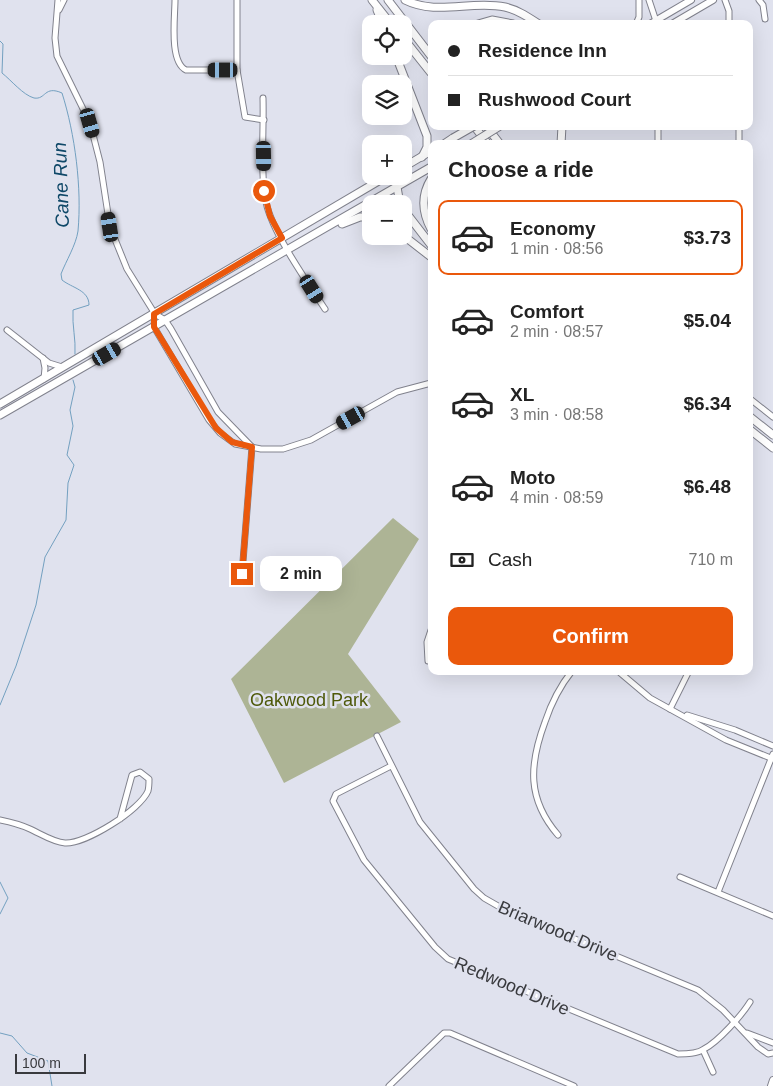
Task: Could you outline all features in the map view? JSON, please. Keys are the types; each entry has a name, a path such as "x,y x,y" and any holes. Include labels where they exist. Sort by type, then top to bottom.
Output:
{"highway":[{"path":"388,0 428,52"},
{"path":"405,0 428,8 504,7 520,12 533,20"},
{"path":"373,1 378,15"},
{"path":"373,1 384,15"},
{"path":"412,49 428,69"},
{"path":"399,65 427,136 427,147 422,157"},
{"path":"450,140 467,130"},
{"path":"477,130 485,140"},
{"path":"489,130 497,140"},
{"path":"477,140 494,130"},
{"path":"412,163 428,153"},
{"path":"0,415 289,251 428,169"},
{"path":"0,404 373,185"},
{"path":"428,186 424,208 428,220"},
{"path":"396,187 398,195"},
{"path":"312,237 353,219 362,218"},
{"path":"412,220 428,241"},
{"path":"412,242 428,255"},
{"path":"753,419 771,433"},
{"path":"753,432 773,448"}],"main road":[{"path":"660,20 691,0"},
{"path":"679,20 713,0"},
{"path":"771,1086 773,1080"}],"street":[{"path":"58,0 55,38 57,56 90,123 100,162 110,227 127,269 154,314 165,320 218,412 252,447 242,574"},
{"path":"58,13 64,0"},
{"path":"175,0 175,53 179,66 186,70 237,70"},
{"path":"237,0 237,70 245,117 264,120"},
{"path":"638,20 639,0"},
{"path":"649,0 656,20"},
{"path":"725,0 729,11 729,20"},
{"path":"759,0 763,6 765,19"},
{"path":"263,98 266,201 270,216 325,309"},
{"path":"154,314 154,327 216,428 232,442 270,450 296,446 311,440 397,392 428,384"},
{"path":"7,330 42,358 58,367 65,366"},
{"path":"42,358 45,368 44,379"},
{"path":"753,401 773,417"},
{"path":"428,639 428,661"},
{"path":"558,835 543,815 537,801 533,767 539,738 548,712 562,683 569,675"},
{"path":"622,675 638,690 670,709 699,721 735,730 773,746"},
{"path":"670,709 687,675"},
{"path":"699,721 726,740 772,757 718,892"},
{"name":"Briarwood Drive","path":"377,736 420,822 484,898 505,910 692,988 711,1000 758,1047 768,1054 773,1053"},
{"name":"Redwood Drive","path":"391,766 336,794 333,801 364,860 439,951 459,965 672,1053 684,1054 703,1050"},
{"path":"0,820 28,828 51,839 66,843 82,839 120,819 141,800 149,789 149,779 140,772 132,775 120,819"},
{"path":"680,877 773,916"},
{"path":"713,1072 703,1050 734,1021 750,1002"},
{"path":"389,1086 444,1033 450,1033 574,1086"},
{"name":"Briarwood Drive","path":"746,1033 773,1043"},
{"path":"556,1086 558,1080"}],"green space":[{"name":"Oakwood Park","path":"393,518 419,539 348,654 401,722 284,783 231,679"}],"waterway":[{"name":"Cane Run","path":"0,41 3,44 2,73 21,91 34,98 41,97 52,91 62,93 67,109 74,143 79,214 77,236 61,274 62,280 86,296 89,305 73,310 75,354"},
{"name":"Cane Run","path":"0,705 16,666 36,605 45,557 66,520 68,483 74,465 67,455 73,426 70,410 75,387 73,380"},
{"name":"Cane Run","path":"0,882 8,898 0,914"},
{"name":"Cane Run","path":"0,1033 12,1036 27,1053 48,1061 52,1086"}],"route":[{"path":"242,574 252,447 235,444 227,440 209,420 154,327 154,314 282,238 270,216 264,191"}]}
